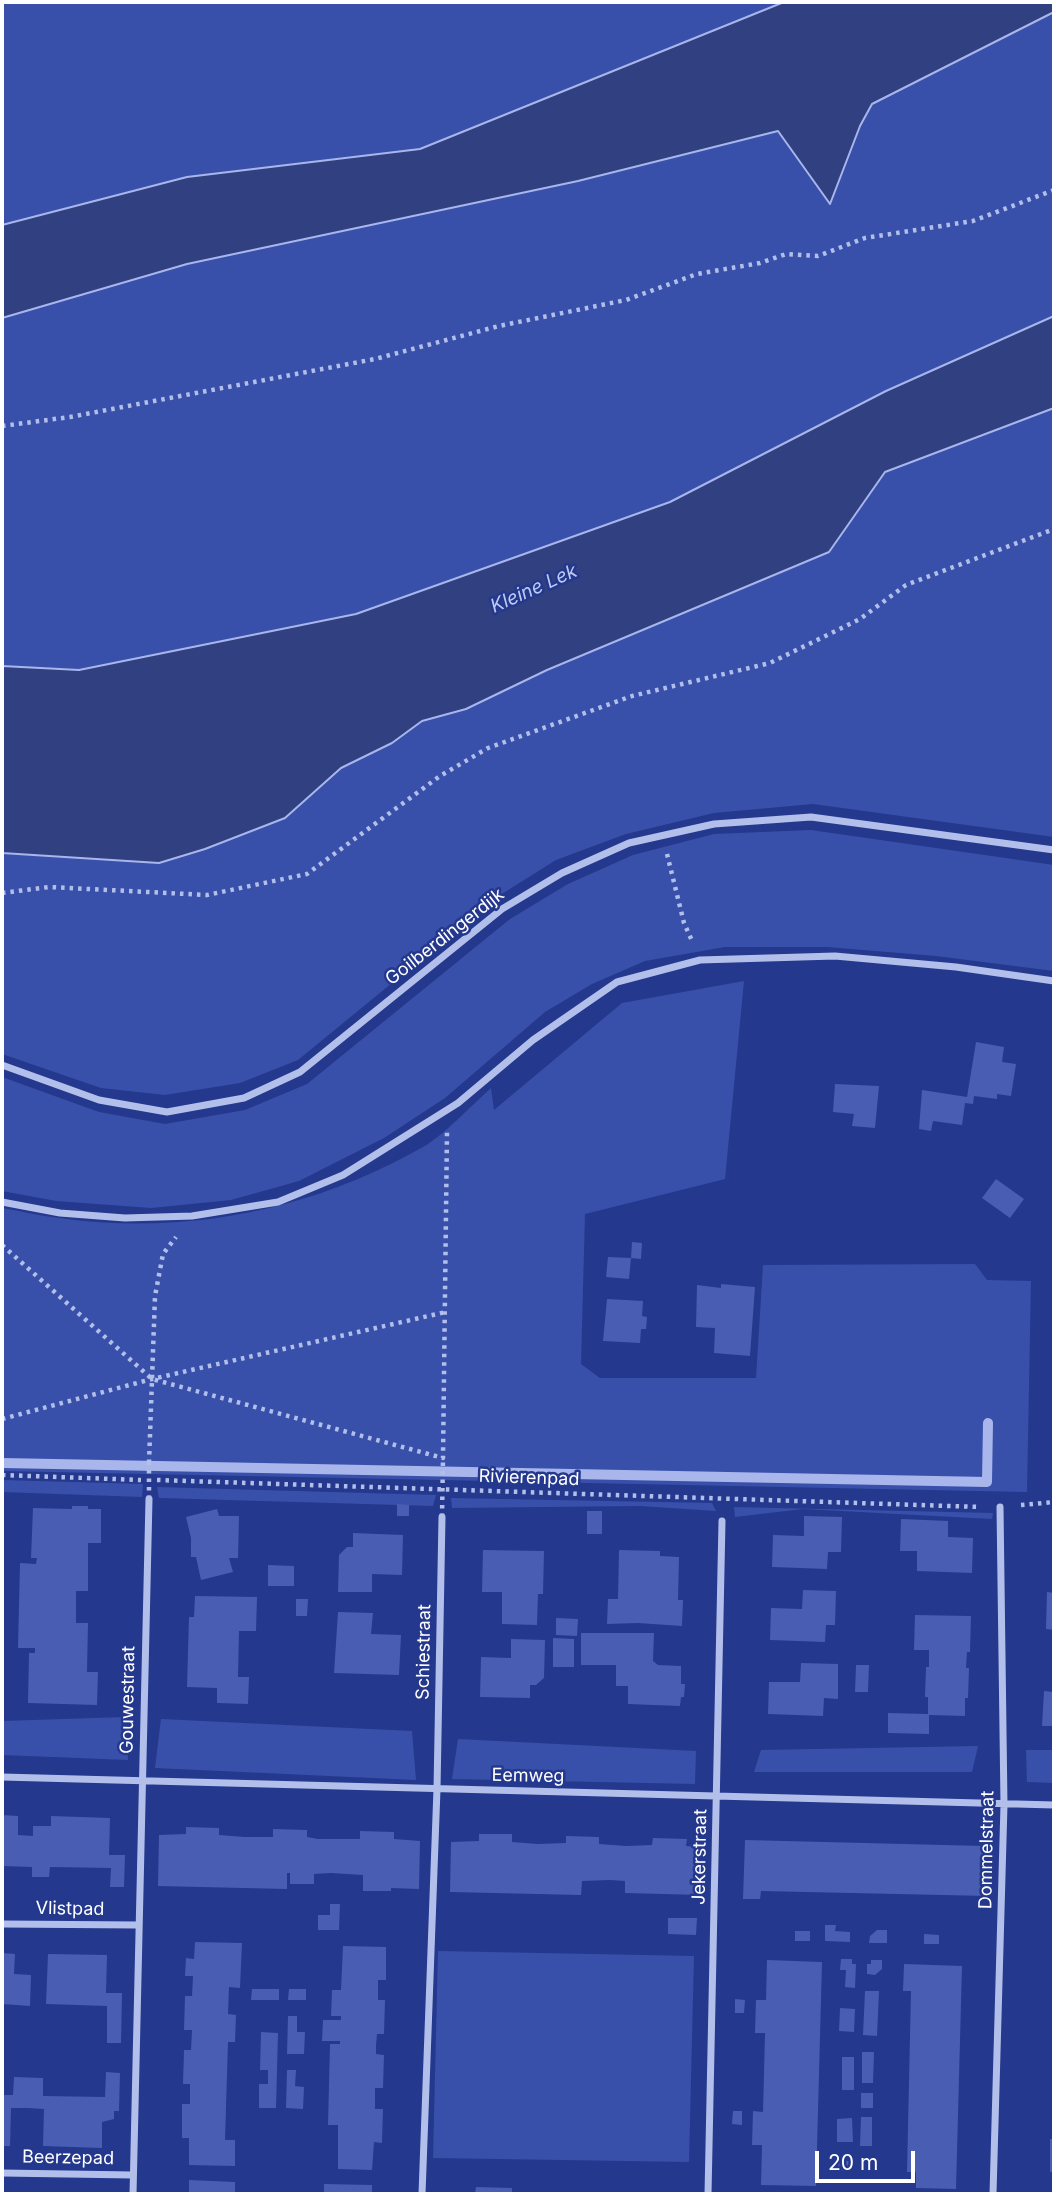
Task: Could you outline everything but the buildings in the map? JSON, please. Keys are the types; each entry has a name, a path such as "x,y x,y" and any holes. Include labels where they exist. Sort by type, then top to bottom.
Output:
{"street":[{"name":"Goilberdingerdijk","path":"2,1065 99,1100 167,1112 244,1098 300,1072 502,909 562,873 629,843 714,824 811,817 1054,850"},
{"path":"2,1202 60,1213 112,1217 192,1216 278,1202 343,1175 448,1110 533,1040 617,982 700,960 835,956 956,967 1054,981"},
{"name":"Gouwestraat","path":"133,2194 149,1499"},
{"name":"Dommelstraat","path":"993,2194 1004,1805 1000,1507"},
{"name":"Schiestraat","path":"422,2194 437,1789 442,1517"},
{"name":"Jekerstraat","path":"708,2194 722,1521"},
{"name":"Eemweg","path":"2,1777 1054,1805"},
{"name":"Vlistpad","path":"2,1924 138,1925"},
{"name":"Beerzepad","path":"2,2173 133,2175"}],"path":[{"path":"2,426 70,417 375,359 499,326 626,300 697,274 760,262 786,254 818,256 865,237 973,221 1054,190"},
{"path":"2,893 49,887 207,895 307,874 440,776 488,748 632,696 770,663 860,619 906,585 1054,529"},
{"path":"662,836 684,923"},
{"path":"442,1517 448,1110"},
{"path":"149,1499 155,1296 163,1254 192,1216"},
{"path":"2,1245 152,1379 443,1458"},
{"path":"2,1419 152,1379 446,1312"},
{"name":"Rivierenpad","path":"2,1475 1000,1507 1054,1502"}],"shaded area":[{"path":"2,2 784,2 420,149 187,177 2,225"},
{"path":"1054,12 1054,316 886,391 670,502 356,614 79,670 2,666 2,318 187,264 578,181 778,131 830,203 860,126 872,104"},
{"path":"1054,408 1054,837 813,804 714,813 626,834 556,860 497,897 298,1060 240,1083 165,1095 101,1088 2,1054 2,853 159,863 205,849 285,818 341,768 392,743 422,721 466,709 547,670 829,552 885,472"},
{"path":"811,830 1054,865 1054,971 936,956 827,947 725,947 645,961 592,984 545,1012 445,1098 384,1138 299,1181 231,1200 151,1208 56,1201 2,1191 2,1077 99,1112 165,1124 245,1110 307,1084 510,919 568,884 633,855 714,834"},
{"path":"744,981 725,1179 585,1214 581,1364 600,1378 756,1378 763,1265 975,1264 987,1280 1031,1281 1027,1492 2,1471 2,1208 106,1223 154,1223 201,1220 293,1202 381,1169 423,1147 449,1128 491,1088 494,1110 622,1003"},
{"path":"2,1480 143,1484 142,1497 2,1492"},
{"path":"157,1487 436,1495 433,1506 159,1498"},
{"path":"451,1498 712,1503 716,1511 640,1506 452,1508"},
{"path":"734,1507 993,1513 992,1519 803,1509 735,1517"},
{"path":"126,1717 128,1760 2,1755 2,1721"},
{"path":"161,1719 412,1731 416,1780 155,1768"},
{"path":"458,1739 696,1751 695,1784 452,1779"},
{"path":"978,1746 972,1772 754,1772 761,1750"},
{"path":"1026,1750 1054,1750 1054,1783 1027,1782"},
{"path":"438,1951 694,1956 689,2162 433,2158"}],"water":[{"path":"784,2 1054,2 1054,12 872,104 860,126 830,204 778,131 578,181 187,264 2,318 2,225 187,177 420,149"},
{"name":"Kleine Lek","path":"1054,316 1054,408 885,472 829,552 547,670 466,709 422,721 392,743 341,768 285,818 205,849 159,863 2,853 2,666 79,670 356,614 670,502 886,391"}],"waterway":[{"path":"2,1463 987,1482 988,1423"}]}
